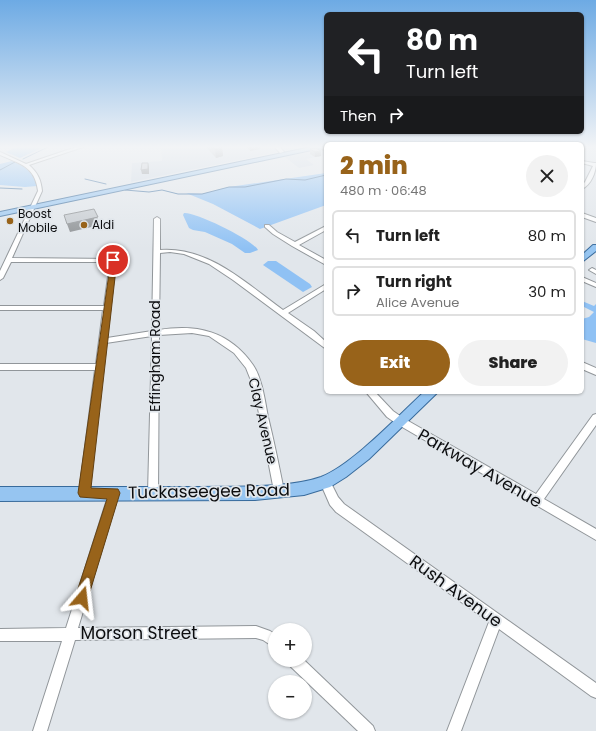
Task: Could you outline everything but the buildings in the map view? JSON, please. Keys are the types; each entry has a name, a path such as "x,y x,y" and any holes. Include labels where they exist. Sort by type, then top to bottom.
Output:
{"main road":[{"path":"0,214 34,205 150,180"},
{"path":"0,210 34,205 163,180"},
{"path":"584,257 596,247"},
{"name":"Tuckaseegee Road","path":"0,494 279,491 325,482 341,473 364,455 430,394"}],"street":[{"path":"0,278 34,205 40,190 39,180"},
{"path":"584,216 596,220"},
{"name":"Effingham Road","path":"154,493 157,219"},
{"path":"267,226 324,262"},
{"path":"294,244 324,229"},
{"path":"156,252 171,250 184,252 214,264 324,344"},
{"path":"8,260 113,260 84,493"},
{"path":"584,280 596,285"},
{"path":"283,313 324,287"},
{"path":"0,308 108,308"},
{"name":"Clay Avenue","path":"103,342 182,330 204,332 227,343 247,362 258,388 279,491"},
{"path":"584,366 596,372"},
{"path":"0,367 100,367"},
{"name":"Parkway Avenue","path":"372,394 390,414 400,421 596,535"},
{"path":"537,501 596,418"},
{"name":"Rush Avenue","path":"325,482 334,501 340,508 596,691"},
{"path":"40,731 114,493"},
{"path":"454,731 496,619"},
{"name":"Morson Street","path":"0,635 256,632 268,637"},
{"path":"301,667 368,731"}],"shaded area":[{"path":"0,180 35,180 37,186 25,187 0,185"},
{"path":"277,180 324,180 324,206 260,229 213,204 186,193 202,194 229,187"},
{"path":"184,213 200,217 224,227 254,245 258,250 245,253 232,244 205,232 189,228 183,215"},
{"path":"268,261 276,261 310,284 312,287 303,292 263,265"},
{"path":"584,302 594,306 596,304 596,343 584,340 584,318 589,317 594,312 584,307"}],"waterway":[{"path":"90,180 106,184"},
{"path":"125,190 149,192 162,190 178,194 202,194 229,187 245,187 280,180"},
{"path":"0,188 22,189"}],"place":[{"name":"Boost Mobile","path":"10,221"},
{"name":"Aldi","path":"84,225"}],"route":[{"path":"82,598 114,493 84,493 113,260"}]}
